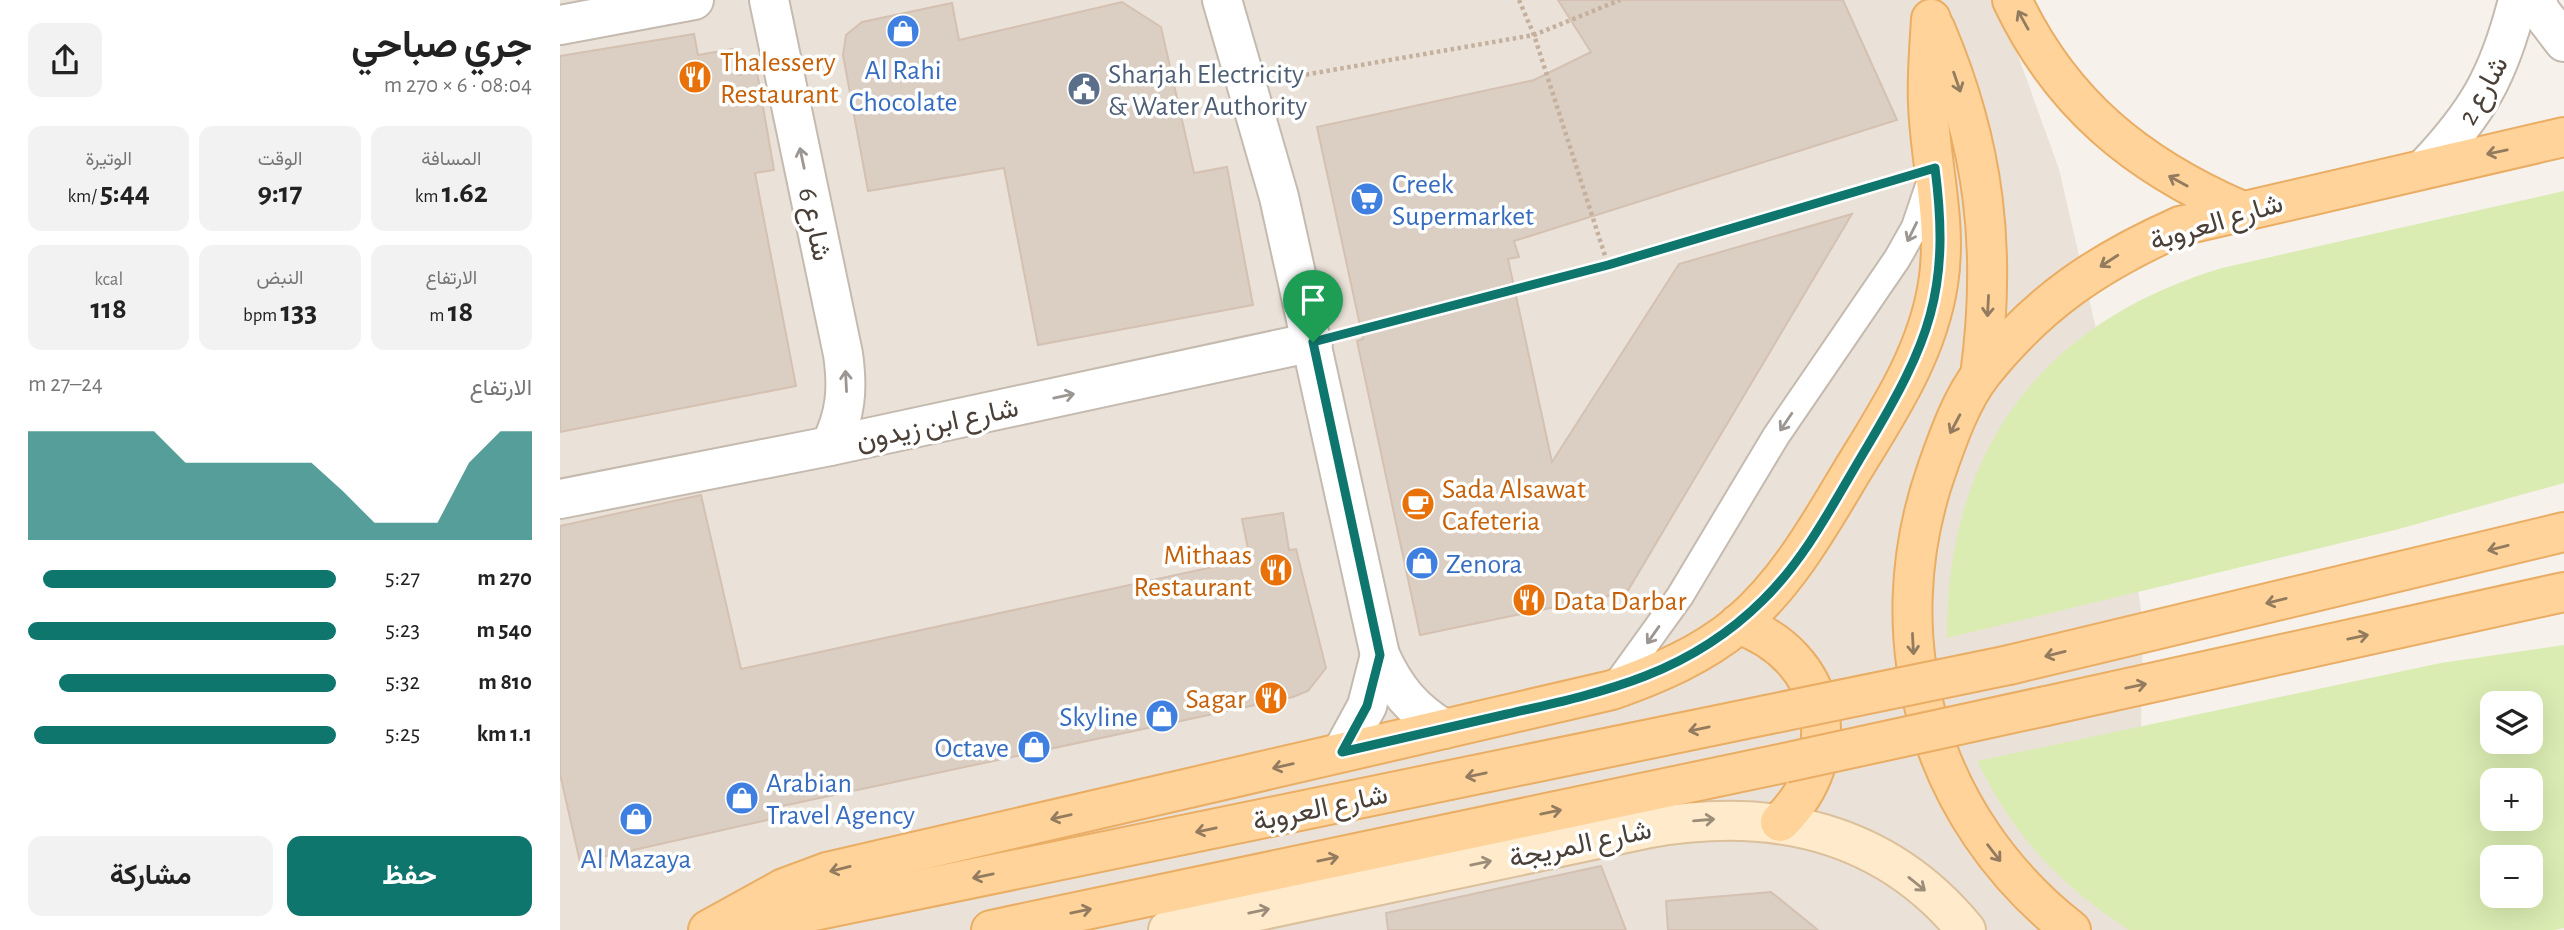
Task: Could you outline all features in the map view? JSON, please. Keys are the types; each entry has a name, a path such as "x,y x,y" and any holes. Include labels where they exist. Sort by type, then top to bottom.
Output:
{"main road":[{"path":"2012,0 2037,45 2062,81 2091,115 2124,145 2160,171 2240,210"},
{"path":"708,930 784,888 827,872 1612,690 1678,663 1738,624 1790,570 1811,540 1917,358 1931,316 1941,251 1941,218 1928,119 1927,10"},
{"path":"1927,10 1968,117 1980,168 1990,273 1980,376"},
{"name":"شارع العروبة","path":"2071,930 2041,907 1992,853 1954,791 1927,723 1913,652 1911,580 1923,508 1947,440 1980,376 2022,328 2069,286 2122,252 2180,226 2564,137"},
{"name":"شارع العروبة","path":"720,930 2009,665 2564,532"},
{"name":"شارع العروبة","path":"991,930 1784,763 2559,595"},
{"path":"1738,624 1778,644 1801,670 1817,700 1822,744 1817,766 1809,787 1780,822"},
{"name":"شارع المريجة","path":"1168,930 1650,828 1715,819 1780,822 1816,831 1881,859 1920,886 1966,930"}],"street":[{"path":"560,25 694,0"},
{"name":"شارع 6","path":"769,0 845,366 846,401 841,425 830,446"},
{"path":"1222,0 1249,84 1313,342 1380,655 1390,678 1405,698 1423,716 1444,729"},
{"name":"شارع 2","path":"2426,168 2459,132 2487,92 2506,47 2518,0"},
{"path":"2536,0 2541,12 2564,42"},
{"name":"شارع ابن زيدون","path":"560,499 830,446 1313,342"},
{"path":"1342,752 1367,706 1380,655"}],"lane":[{"path":"1612,690 1680,596 1776,436 1897,259 1915,227 1935,168"}],"path":[{"path":"1519,0 1534,35 1608,265"},
{"path":"1249,84 1534,35 1620,0"},
{"path":"1313,342 1608,265 1935,168"}],"shaded area":[{"path":"560,0 1998,0 2059,169 2112,398 2143,625 2137,930 560,930"}],"green space":[{"path":"2564,191 2564,483 2395,530 1947,638 1951,570 1964,508 1986,453 2017,403 2056,359 2103,322 2158,292 2222,268"},
{"path":"2564,645 2564,928 2129,930 2081,895 2041,857 2007,813 1977,761 2441,663"}],"building":[{"path":"1558,0 1843,0 1897,120 1514,241 1519,257 1508,259 1552,462 1679,264 1852,214 1627,592 1420,635 1357,341 1363,339 1317,127 1534,80 1591,52"},
{"path":"1122,2 1161,27 1194,173 1227,167 1253,305 1038,345 1004,168 868,191 843,55 846,35 862,22 952,3 959,40"},
{"path":"694,34 698,55 733,49 738,75 757,72 774,170 755,173 796,386 560,432 560,56"},
{"path":"701,495 741,669 1250,559 1242,519 1283,513 1289,550 1296,549 1326,668 1308,691 1293,697 773,808 776,818 580,862 560,774 560,526"},
{"path":"1601,866 1626,930 1388,930 1386,913"},
{"path":"1771,892 1818,930 1668,930 1666,901"}],"place":[{"name":"Al Rahi Chocolate","path":"903,31"},
{"name":"Thalessery Restaurant","path":"695,77"},
{"name":"Sharjah Electricity & Water Authority","path":"1084,89"},
{"name":"Creek Supermarket","path":"1367,199"},
{"name":"Sada Alsawat Cafeteria","path":"1418,504"},
{"name":"Zenora","path":"1422,563"},
{"name":"Mithaas Restaurant","path":"1276,570"},
{"name":"Data Darbar","path":"1529,600"},
{"name":"Sagar","path":"1271,698"},
{"name":"Skyline","path":"1162,716"},
{"name":"Octave","path":"1034,747"},
{"name":"Arabian Travel Agency","path":"742,798"},
{"name":"Al Mazaya","path":"636,819"}],"route":[{"path":"1935,168 1941,218 1938,284 1917,358 1811,540 1790,570 1738,624 1699,652 1657,674 1612,690 1342,752 1367,706 1380,655 1313,342 1608,265 1935,168"}]}
